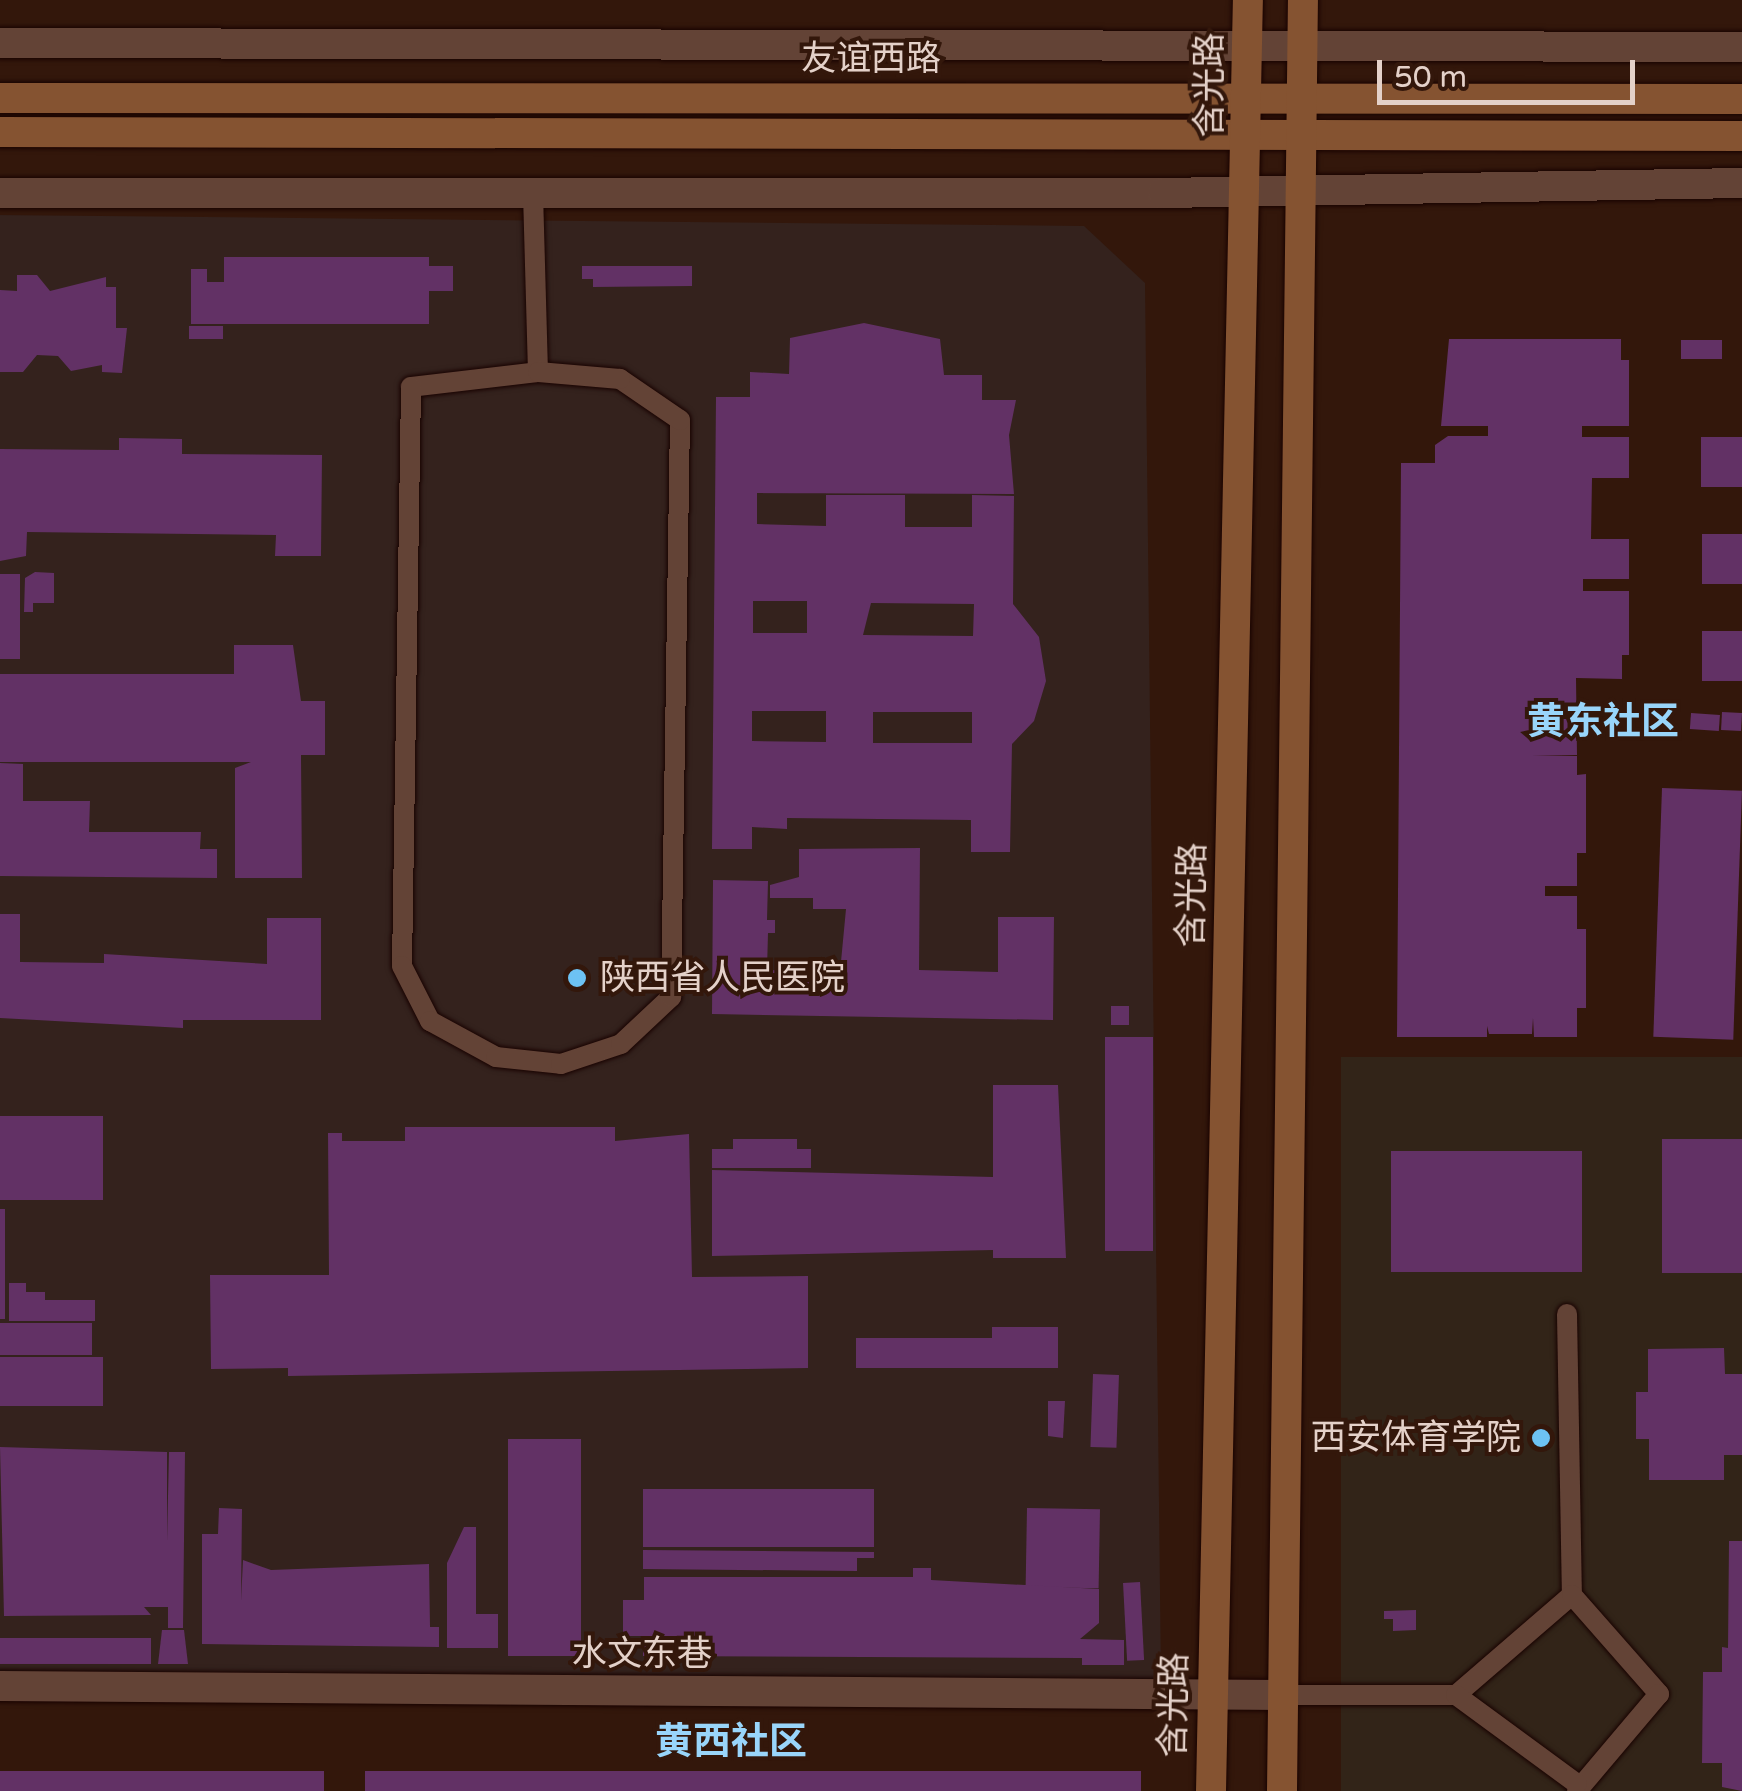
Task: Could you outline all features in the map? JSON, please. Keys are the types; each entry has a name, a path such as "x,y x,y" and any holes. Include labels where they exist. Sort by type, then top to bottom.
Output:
{"main road":[{"name":"含光路","path":"1210,1791 1248,0"},
{"path":"1282,1791 1303,0"},
{"name":"友谊西路","path":"0,98 1247,96 1301,101 1742,100"},
{"path":"0,132 1247,138 1742,136"}],"street":[{"path":"0,42 1742,47"},
{"path":"0,192 1246,189 1742,183"},
{"name":"水文东巷","path":"0,1686 1283,1694"}],"lane":[{"path":"533,192 538,372"},
{"path":"538,372 620,379 680,420 672,997 621,1044 561,1064 496,1057 430,1021 402,966 411,387 538,372"},
{"path":"1283,1694 1456,1695 1577,1787 1660,1694 1572,1595 1567,1314"},
{"path":"1456,1695 1572,1595"}],"shaded area":[{"name":"陕西省人民医院","path":"0,215 1084,226 1145,283 1161,1679 0,1674"},
{"name":"西安体育学院","path":"1341,1057 1742,1057 1742,1791 1341,1791"}],"building":[{"path":"224,257 429,257 429,266 453,266 453,291 429,291 429,324 191,324 191,269 207,269 207,282 224,282"},
{"path":"582,266 692,266 692,286 593,287 593,279 582,279"},
{"path":"17,275 37,275 50,291 106,277 106,287 116,287 116,328 127,328 122,373 102,372 102,365 71,371 58,356 37,355 23,372 0,372 0,290 17,291"},
{"path":"864,323 940,339 944,375 982,375 982,400 1016,400 1009,435 1014,494 757,493 757,524 826,526 826,495 905,495 905,527 972,527 972,495 1014,496 1013,604 1039,637 1046,681 1034,721 1012,744 1010,852 971,852 971,820 787,818 787,829 752,827 752,849 712,849 716,397 750,397 750,372 789,374 790,338","holes":["753,601 807,601 807,633 753,633","871,603 974,604 973,636 863,635","752,711 826,711 826,742 752,741","873,712 972,712 972,743 873,743"]},
{"path":"189,326 223,326 223,339 189,339"},
{"path":"1449,339 1621,339 1621,360 1629,360 1629,426 1582,426 1582,437 1629,437 1629,478 1592,478 1591,539 1629,539 1629,579 1583,579 1583,591 1629,591 1629,655 1622,655 1622,679 1576,678 1577,755 1532,755 1577,756 1577,775 1586,774 1586,853 1577,853 1577,886 1545,886 1545,896 1577,896 1577,929 1586,929 1586,1008 1577,1008 1577,1037 1534,1037 1533,1018 1532,1034 1489,1034 1487,1026 1487,1037 1397,1037 1401,463 1435,463 1435,445 1448,436 1488,436 1488,426 1441,426"},
{"path":"1681,340 1722,340 1722,359 1681,359"},
{"path":"1701,437 1742,437 1742,487 1701,487"},
{"path":"119,438 182,439 182,454 322,455 321,556 275,556 276,535 27,532 26,556 0,561 0,449 119,450"},
{"path":"1702,534 1742,534 1742,584 1702,584"},
{"path":"35,572 54,573 54,603 33,603 33,612 24,612 25,578"},
{"path":"0,574 20,574 20,659 0,659"},
{"path":"1702,631 1742,631 1742,681 1702,681"},
{"path":"234,645 293,645 301,701 325,701 325,755 301,755 302,878 235,878 235,768 251,762 0,762 0,674 234,674"},
{"path":"1722,712 1742,713 1741,731 1721,730"},
{"path":"1691,713 1720,715 1719,731 1690,729"},
{"path":"0,763 23,764 23,801 90,801 89,832 201,832 200,849 217,849 217,878 0,876"},
{"path":"1662,788 1742,791 1733,1040 1653,1037"},
{"path":"920,848 919,970 998,972 998,917 1054,917 1053,1020 712,1014 713,880 768,881 767,920 775,920 775,933 768,933 767,970 840,972 846,909 813,909 813,898 770,898 770,885 799,877 799,849"},
{"path":"0,914 20,914 20,962 104,963 104,954 267,964 267,918 321,918 321,1020 183,1020 183,1028 0,1018"},
{"path":"1111,1006 1129,1006 1129,1025 1111,1025"},
{"path":"1105,1037 1153,1037 1153,1251 1105,1251"},
{"path":"993,1085 1058,1085 1066,1258 993,1258 993,1250 712,1256 712,1170 993,1177"},
{"path":"0,1116 103,1116 103,1200 0,1200"},
{"path":"405,1127 615,1127 615,1141 689,1134 692,1277 808,1276 808,1368 288,1376 288,1368 211,1369 210,1275 329,1275 328,1133 342,1133 342,1141 405,1141"},
{"path":"733,1139 797,1139 797,1149 811,1149 811,1168 712,1168 712,1149 733,1149"},
{"path":"1662,1139 1742,1139 1742,1273 1662,1273"},
{"path":"1391,1151 1582,1151 1582,1272 1391,1272"},
{"path":"0,1209 5,1209 5,1319 0,1319"},
{"path":"9,1283 26,1283 26,1292 45,1292 45,1300 95,1300 95,1321 9,1321"},
{"path":"0,1323 92,1323 92,1355 0,1355"},
{"path":"992,1327 1058,1327 1058,1368 856,1368 856,1338 992,1338"},
{"path":"1724,1348 1725,1374 1742,1374 1742,1455 1724,1455 1724,1480 1649,1480 1649,1439 1636,1439 1636,1392 1648,1392 1648,1349"},
{"path":"0,1357 103,1357 103,1406 0,1406"},
{"path":"1093,1374 1119,1375 1116,1448 1090,1447"},
{"path":"1048,1401 1065,1401 1063,1438 1048,1436"},
{"path":"508,1439 581,1439 581,1656 508,1656"},
{"path":"0,1447 167,1452 167,1542 169,1452 185,1452 183,1628 168,1628 168,1607 144,1607 151,1615 4,1616"},
{"path":"643,1489 874,1489 874,1547 643,1547"},
{"path":"219,1508 242,1509 241,1601 243,1560 271,1570 429,1564 430,1627 439,1627 439,1647 202,1644 202,1534 218,1534"},
{"path":"1027,1508 1100,1509 1099,1588 1026,1587"},
{"path":"464,1527 476,1527 476,1614 498,1614 498,1648 447,1648 447,1563"},
{"path":"1729,1541 1742,1541 1742,1791 1722,1787 1722,1763 1702,1763 1703,1672 1722,1672 1722,1647 1728,1648"},
{"path":"643,1550 874,1552 874,1558 857,1558 857,1571 643,1569"},
{"path":"913,1568 931,1568 931,1580 1099,1589 1099,1623 1080,1639 1124,1640 1124,1665 1082,1665 1082,1658 643,1656 643,1636 623,1636 623,1600 644,1600 644,1577 913,1577"},
{"path":"1140,1582 1144,1660 1127,1661 1123,1583"},
{"path":"1416,1610 1416,1630 1393,1631 1393,1619 1384,1619 1384,1611"},
{"path":"162,1630 184,1630 188,1664 158,1664"},
{"path":"0,1638 151,1638 151,1664 0,1664"},
{"path":"0,1771 324,1771 324,1791 0,1791"},
{"path":"365,1771 1141,1771 1141,1791 365,1791"}],"place":[{"name":"陕西省人民医院","path":"577,978"},
{"name":"西安体育学院","path":"1541,1438"}],"district":[{"name":"黄东社区","path":"1603,723"},
{"name":"黄西社区","path":"731,1743"}]}
